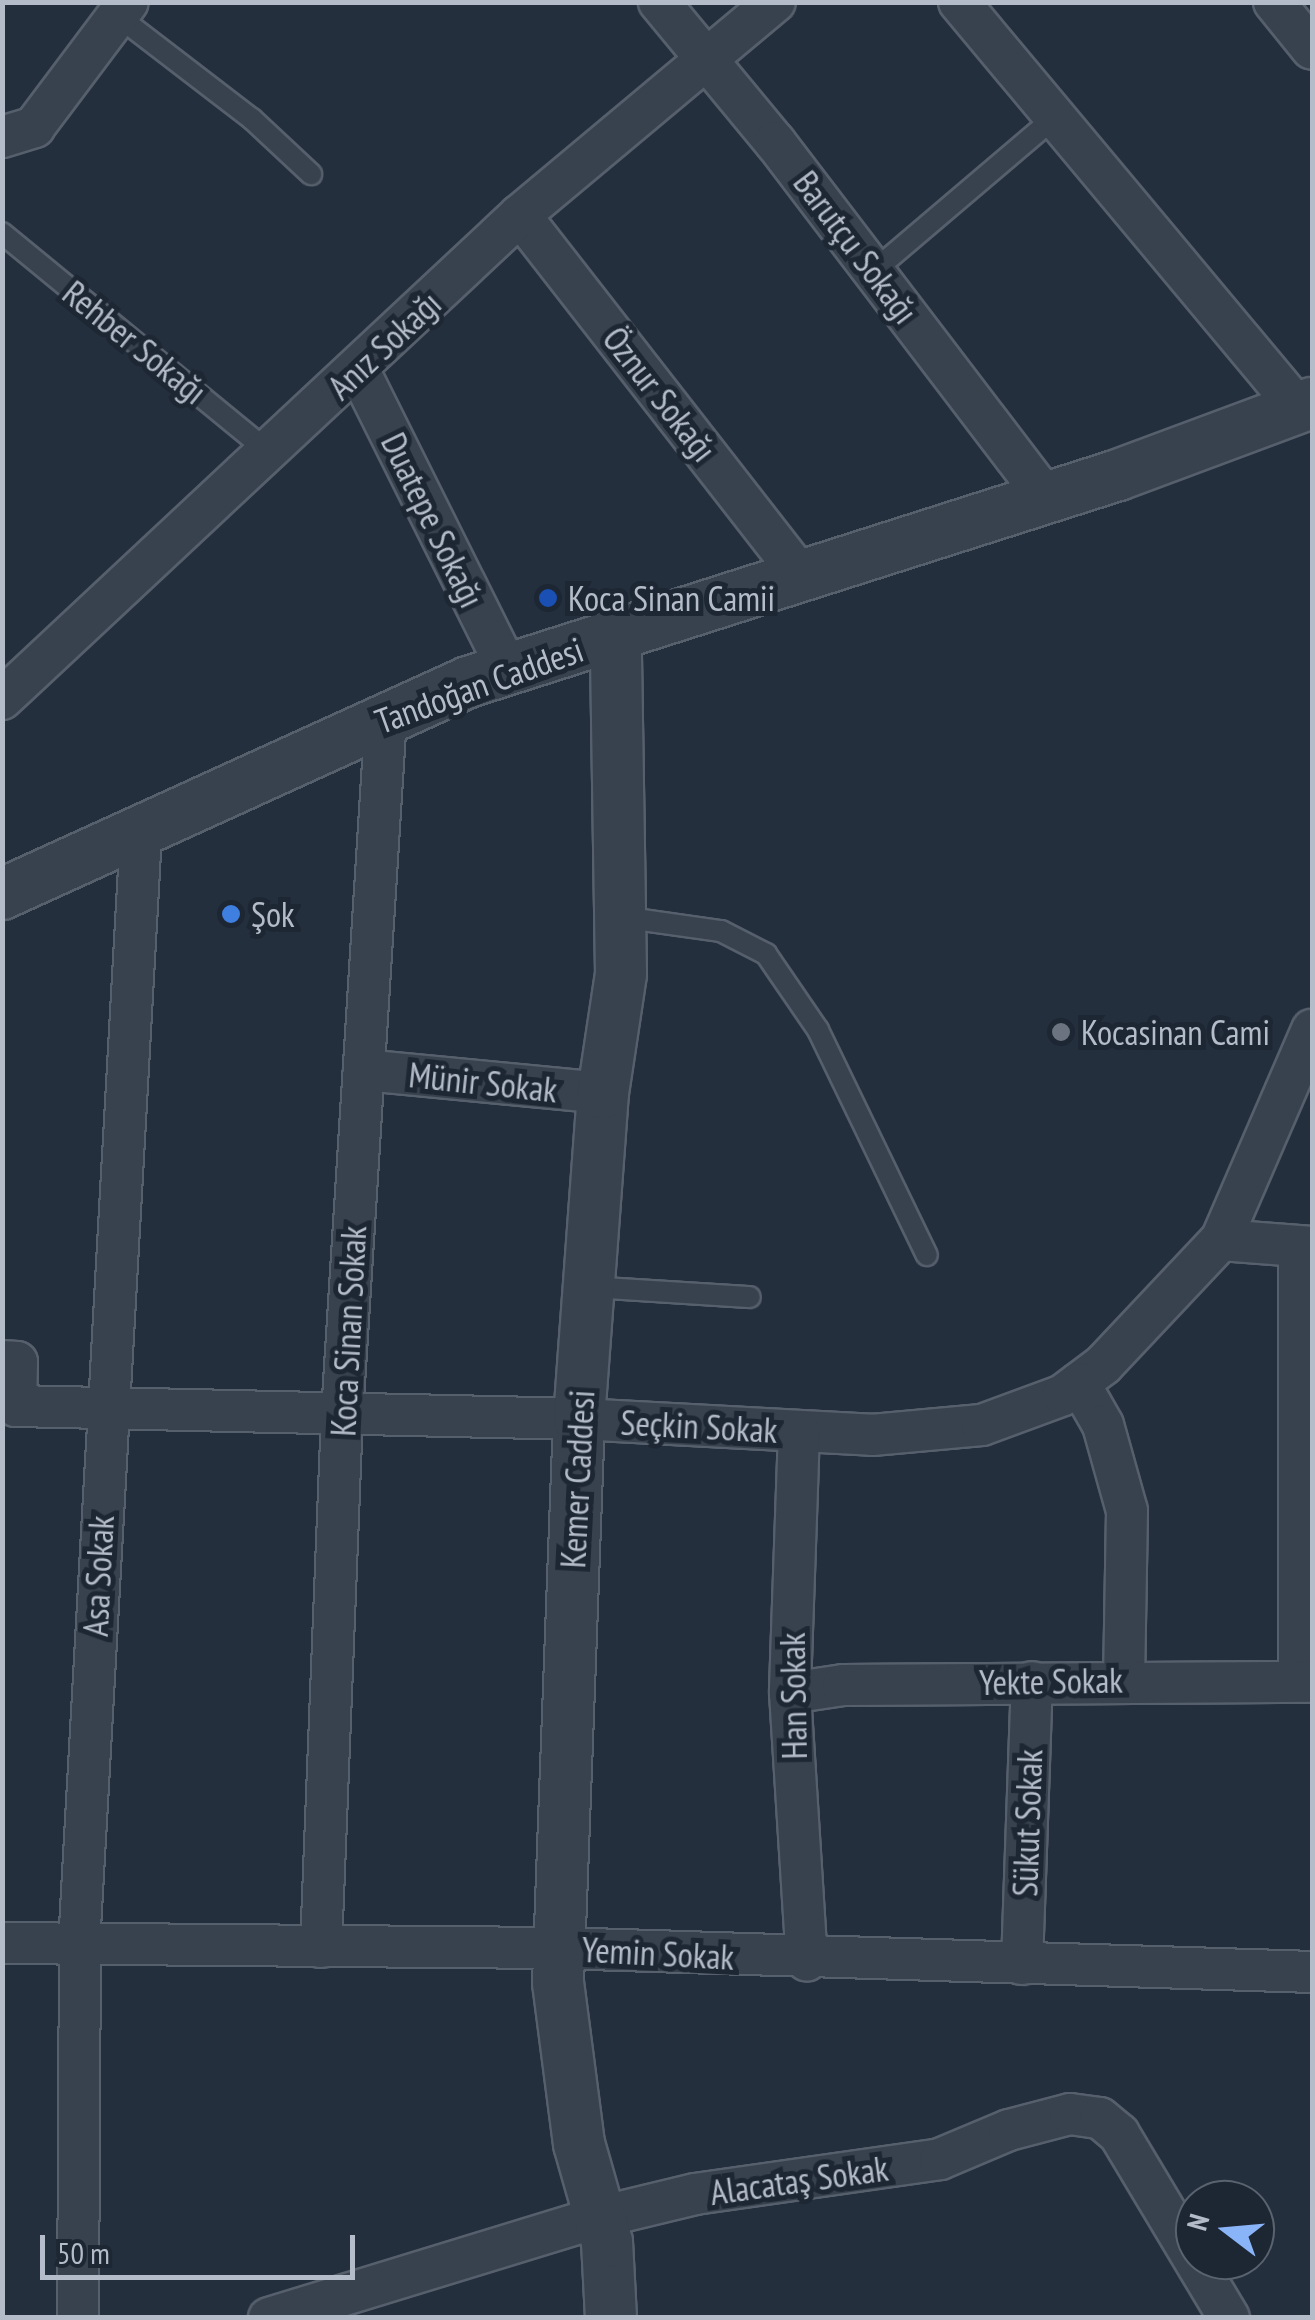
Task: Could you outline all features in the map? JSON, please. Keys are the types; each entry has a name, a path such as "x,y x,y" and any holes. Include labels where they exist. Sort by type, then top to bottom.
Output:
{"street":[{"name":"Barutçu Sokağı","path":"659,2 874,271 1046,498"},
{"name":"Anız Sokağı","path":"2,699 268,451 360,371 520,215 775,2"},
{"path":"959,2 1306,406"},
{"path":"1274,2 1312,49"},
{"path":"3,138 34,127 123,10"},
{"name":"Öznur Sokağı","path":"520,215 799,574"},
{"name":"Duatepe Sokağı","path":"360,371 507,668"},
{"name":"Tandoğan Caddesi","path":"2,894 141,834 386,716 507,668 616,638 799,574 1046,498 1306,406"},
{"name":"Kemer Caddesi","path":"611,2318 612,2280 566,2072 558,1948 579,1419 603,1093 620,1004 616,638"},
{"name":"Koca Sinan Sokak","path":"321,1947 342,1415 386,716"},
{"name":"Asa Sokak","path":"78,2318 79,1945 141,834"},
{"name":"Seçkin Sokak","path":"2,1361 17,1362 16,1406 579,1419 872,1434 982,1425 1032,1409 1078,1383 1134,1337 1222,1240 1312,1030"},
{"name":"Münir Sokak","path":"364,1070 603,1093"},
{"path":"1222,1240 1306,1248 1306,1681"},
{"path":"1078,1383 1103,1425 1127,1511 1124,1680"},
{"name":"Han Sokak","path":"799,1431 790,1693 807,1960"},
{"name":"Yekte Sokak","path":"790,1693 843,1685 1306,1681"},
{"name":"Sükut Sokak","path":"1022,1964 1032,1682"},
{"name":"Yemin Sokak","path":"2,1943 558,1948 807,1960 1312,1972"},
{"name":"Alacataş Sokak","path":"269,2318 600,2217 696,2194 940,2159 1056,2117 1100,2118 1118,2134 1228,2318"}],"lane":[{"path":"123,10 311,174"},
{"path":"874,271 1055,118"},
{"name":"Rehber Sokağı","path":"2,233 268,451"},
{"path":"620,917 722,931 766,954 818,1030 927,1255"},
{"path":"588,1287 750,1297"}],"place":[{"name":"Koca Sinan Camii","path":"548,598"},
{"name":"Şok","path":"231,914"},
{"name":"Kocasinan Cami","path":"1061,1032"}]}
